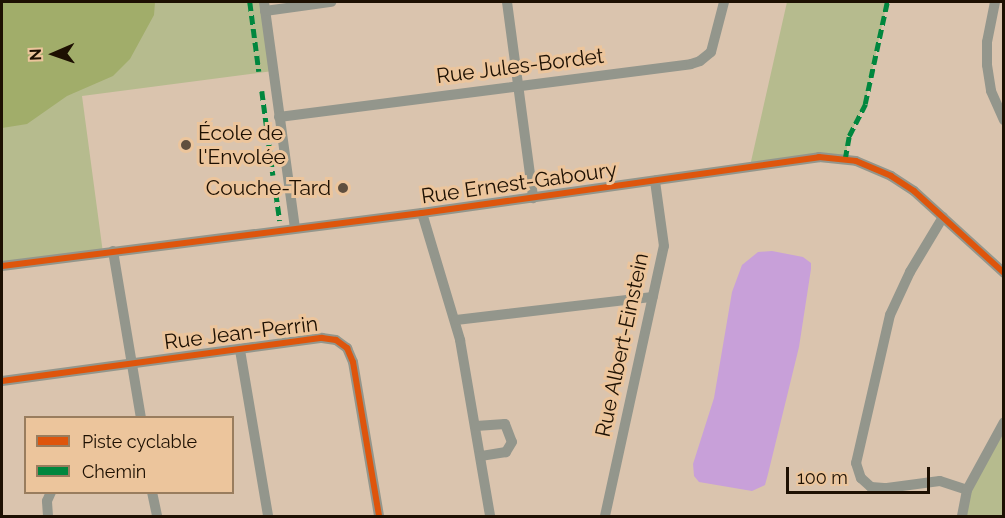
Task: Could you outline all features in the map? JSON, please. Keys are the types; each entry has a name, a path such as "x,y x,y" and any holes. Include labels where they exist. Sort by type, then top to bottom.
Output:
{"street":[{"path":"295,227 264,6 331,2"},
{"path":"507,2 533,198"},
{"name":"Rue Jules-Bordet","path":"279,117 700,62 714,46 724,2"},
{"path":"995,2 987,42 987,65 991,91 1004,120"},
{"name":"Rue Ernest-Gaboury","path":"2,266 295,227 422,213 808,158 845,159 866,164 891,176 914,191 1004,273"},
{"name":"Rue Albert-Einstein","path":"605,516 664,246 655,181"},
{"path":"422,213 456,320 490,516"},
{"path":"943,217 910,272 890,315 856,463 861,478 871,487 887,488 940,481 967,490"},
{"path":"113,251 141,416"},
{"path":"456,320 653,297"},
{"name":"Rue Jean-Perrin","path":"2,381 322,338 336,340 347,348 353,362 379,516"},
{"path":"240,350 268,516"},
{"path":"962,516 967,490 1004,422"},
{"path":"476,426 505,424 512,442 506,452 480,456"},
{"path":"48,516 47,501 50,494"},
{"path":"152,494 157,516"}],"green space":[{"path":"2,2 264,2 273,71 82,96 103,253 2,266"},
{"path":"2,2 155,2 154,15 130,59 113,76 67,96 27,124 2,128"},
{"path":"787,2 887,2 865,104 849,136 845,159 750,166"},
{"path":"1003,422 1003,516 962,516 963,503"}],"shaded area":[{"path":"772,251 803,257 811,263 811,269 799,347 765,485 752,491 699,482 694,476 693,464 714,398 732,292 742,265 758,252"}],"marked path":[{"path":"250,2 259,71"},
{"path":"845,159 849,136 865,104 887,2"},
{"path":"262,91 273,175"},
{"path":"276,193 280,221"}],"cycle path":[{"path":"2,266 422,213 819,157 856,161 891,176 914,191 1004,273"},
{"path":"2,381 322,338 336,340 347,348 353,362 379,516"}],"place":[{"name":"École de l'Envolée","path":"186,145"},
{"name":"Couche-Tard","path":"343,188"}]}
